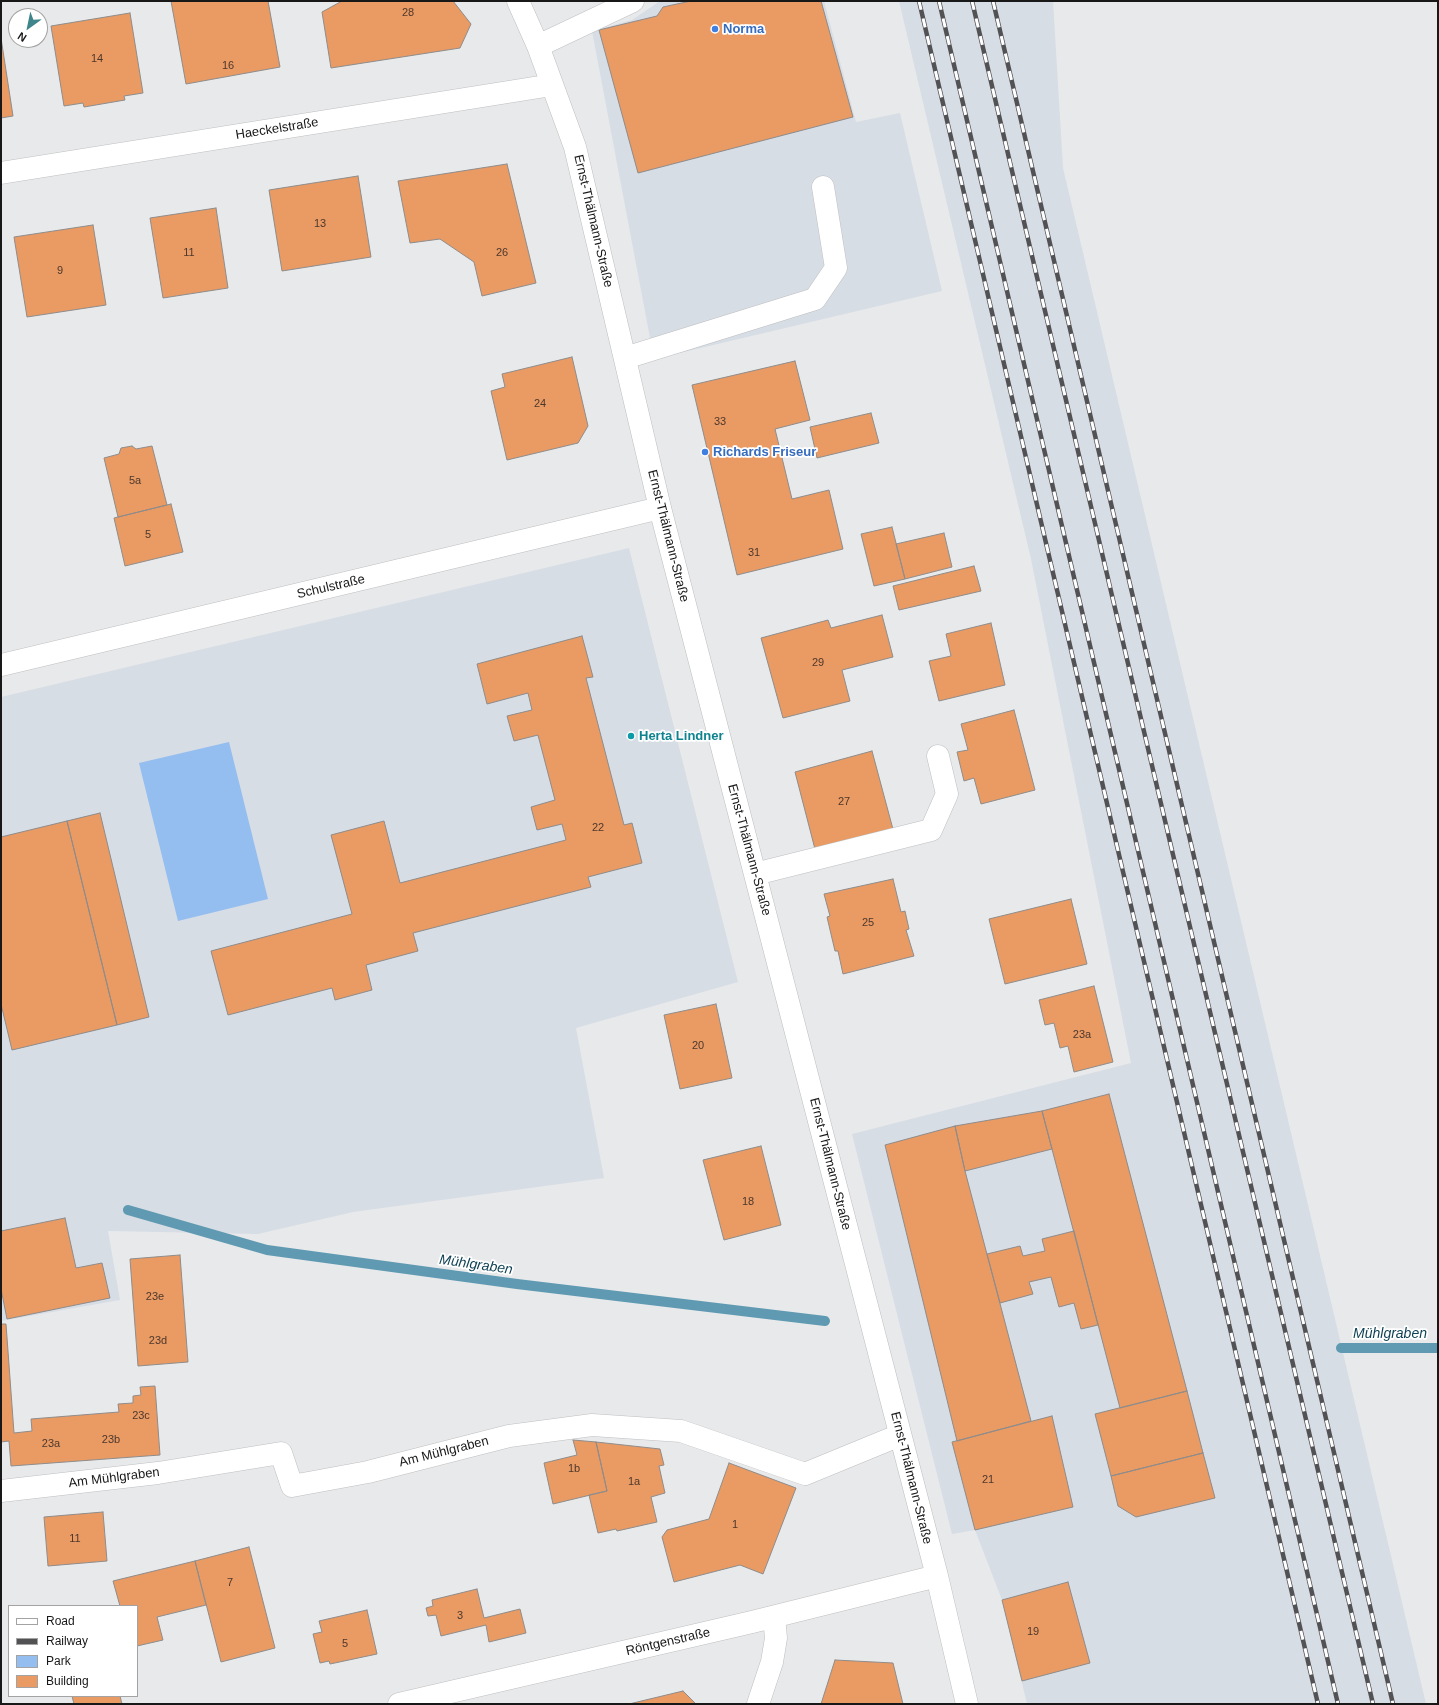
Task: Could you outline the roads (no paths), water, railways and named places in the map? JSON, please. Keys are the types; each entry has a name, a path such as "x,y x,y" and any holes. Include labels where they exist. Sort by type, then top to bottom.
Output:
{"street":[{"name":"Ernst-Thälmann-Straße","path":"518,1 538,46 575,147 660,508 937,1576 967,1704"},
{"path":"538,46 633,1"},
{"name":"Haeckelstraße","path":"1,173 552,85"},
{"path":"625,358 815,299 836,268 822,187"},
{"name":"Schulstraße","path":"1,665 660,508"},
{"path":"755,874 931,830 947,794 938,756"},
{"name":"Am Mühlgraben","path":"1,1491 158,1473 281,1453 292,1486 368,1472 509,1436 592,1425 681,1431 805,1474 900,1435"},
{"name":"Röntgenstraße","path":"399,1704 774,1617 937,1576"},
{"path":"758,1704 772,1662 776,1638 774,1617"}],"waterway":[{"name":"Mühlgraben","path":"128,1210 267,1250 517,1284 825,1321"},
{"name":"Mühlgraben","path":"1341,1348 1438,1348"}],"railway":[{"path":"919,1 1318,1704"},
{"path":"939,1 1338,1704"},
{"path":"972,1 1373,1704"},
{"path":"993,1 1393,1704"}],"place":[{"name":"Norma","path":"715,29"},
{"name":"Richards Friseur","path":"705,452"},
{"name":"Herta Lindner","path":"631,736"}]}
